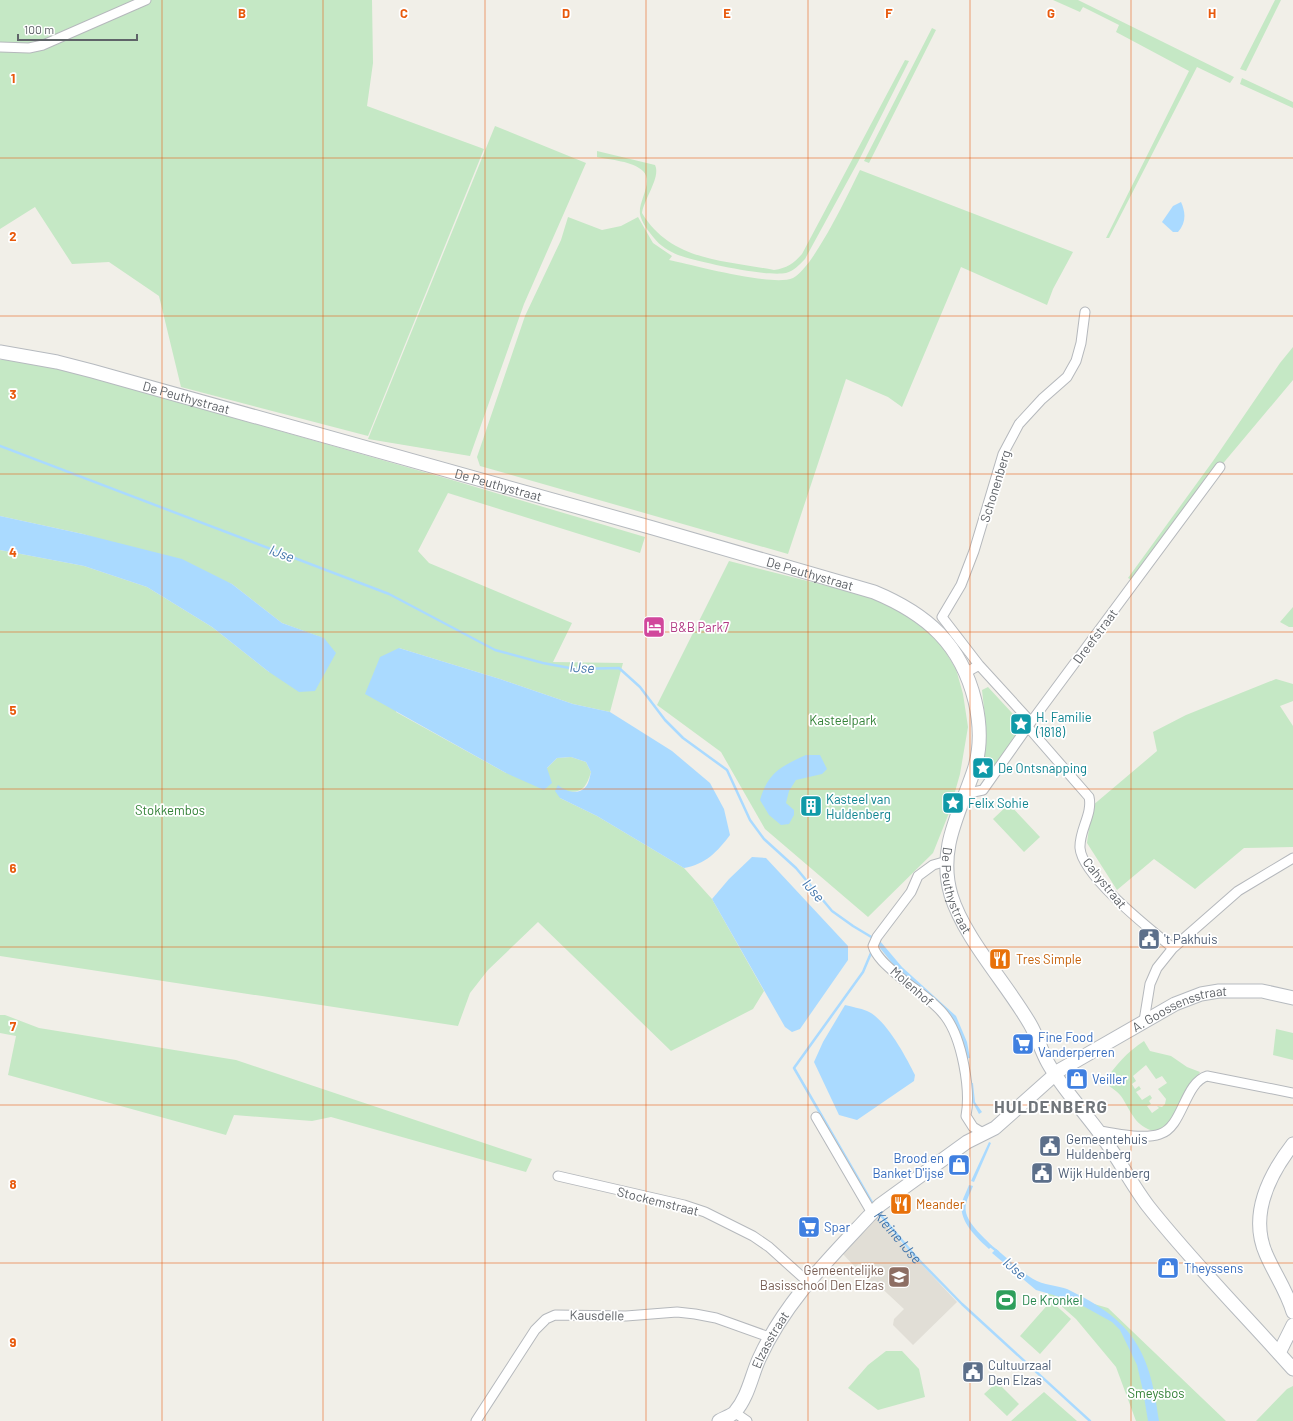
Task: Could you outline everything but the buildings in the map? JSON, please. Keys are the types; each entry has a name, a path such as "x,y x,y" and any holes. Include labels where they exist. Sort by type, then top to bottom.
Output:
{"main road":[{"name":"De Peuthystraat","path":"0,352 92,370 874,592 906,607 936,629 954,651 967,672 978,712 979,738 975,766 950,833 947,861 947,873 951,894 961,918 1030,1024 1055,1074 1112,1150 1147,1205 1293,1369"},
{"name":"A. Goossensstraat","path":"983,1133 995,1128 1055,1074 1175,1004 1201,994 1247,990 1262,991 1293,998"},
{"name":"Elzasstraat","path":"734,1412 746,1394 757,1362 769,1337 787,1308 808,1283 874,1211 967,1142 983,1133"},
{"path":"1293,1144 1280,1161 1269,1182 1262,1200 1260,1218 1261,1238 1265,1252 1293,1312"},
{"path":"1274,1348 1292,1329"},
{"path":"720,1421 734,1412"}],"street":[{"path":"0,48 29,48 43,45 146,0"},
{"name":"Schonenberg","path":"979,665 942,617 961,585 974,551 1003,454 1019,424 1042,399 1067,377 1076,361 1081,343 1085,312"},
{"name":"Dreefstraat","path":"964,794 983,790 1029,724 1220,467"},
{"path":"967,672 979,665 1029,724"},
{"name":"Cahystraat","path":"1029,724 1089,797 1089,811 1080,839 1080,851 1087,865 1126,910 1173,948"},
{"path":"1144,1021 1150,984 1157,968 1173,948 1238,892 1293,858"},
{"name":"Molenhof","path":"947,861 933,865 918,876 910,892 876,940 873,948 892,971 945,1016 952,1029 961,1057 968,1102 966,1116 973,1127 983,1133"},
{"path":"1098,1131 1139,1135 1163,1133 1171,1126 1197,1082 1207,1076 1293,1093"},
{"path":"816,1117 874,1211"},
{"name":"Stockemstraat","path":"558,1176 684,1205 705,1212 754,1236 769,1247 808,1283"},
{"name":"Kausdelle","path":"476,1421 535,1330 546,1319 555,1315 626,1316 677,1312 716,1318 769,1337"},
{"path":"734,1412 748,1421"}],"shaded area":[{"name":"Gemeentelijke Basisschool Den Elzas","path":"877,1217 957,1302 913,1345 893,1325 894,1319 904,1309 874,1281 871,1283 860,1272 864,1268 859,1264 855,1267 843,1254"}],"green space":[{"path":"0,0 372,0 373,63 367,106 484,149 368,436 181,387 159,296 109,262 72,264 35,207 0,229"},
{"path":"1053,0 1078,0 1234,77 1230,83 1197,67 1109,238 1106,238 1189,71 1116,32 1119,25 1083,7 1080,12"},
{"path":"1275,0 1281,0 1246,71 1240,69"},
{"path":"932,28 936,30 869,163 864,161"},
{"path":"905,60 909,61 858,162 805,259 794,269 786,273 763,273 716,265 678,255 668,250 654,238 646,227 640,214 641,203 647,181 646,175 643,171 633,165 621,161 597,157 597,151 655,165 656,176 642,213 654,229 668,241 700,256 717,260 774,270 783,268 793,263 802,254"},
{"path":"1242,78 1293,102 1293,108 1240,84"},
{"path":"495,126 586,163 524,304 470,456 368,439"},
{"path":"860,170 1073,252 1053,289 1047,305 961,267 902,407 888,397 846,379 788,554 480,466 477,457 525,316 561,240 568,217 602,230 621,226 638,217 653,243 672,256 669,260 751,278 783,280 793,278 811,260 830,229"},
{"path":"1293,347 1293,380 1220,467 1135,582 1128,578 1213,461 1280,363"},
{"name":"Stokkembos","path":"4,359 66,370 452,480 645,537 640,553 448,493 418,551 429,563 572,623 553,662 623,663 610,712 573,704 500,679 399,648 396,712 506,773 547,768 557,758 571,757 586,762 591,772 585,786 579,791 575,792 564,791 560,798 597,816 684,868 712,899 764,991 753,1009 671,1051 538,922 488,970 470,993 458,1026 0,956 0,550 84,566 147,587 212,627 269,672 327,668 335,653 323,638 282,623 232,584 83,534 0,516 0,360"},
{"name":"Kasteelpark","path":"729,561 859,594 896,608 922,625 940,643 956,669 963,694 968,727 960,774 949,813 933,853 868,917 765,829 721,752 657,705"},
{"path":"1293,607 1293,627 1289,627 1280,622"},
{"path":"1276,679 1293,684 1293,701 1280,706 1293,726 1293,847 1244,848 1195,889 1154,859 1117,890 1087,843 1092,806 1157,751 1153,732 1186,715"},
{"path":"988,687 1024,726 993,767 987,764 981,754 986,726 982,690"},
{"path":"1009,804 1040,837 1024,852 993,819"},
{"path":"0,1015 5,1015 39,1028 236,1060 532,1159 526,1172 331,1117 312,1121 234,1115 226,1135 8,1075 16,1036 0,1033"},
{"path":"1276,1029 1293,1033 1293,1060 1273,1055"},
{"path":"1144,1041 1150,1051 1171,1056 1187,1067 1200,1072 1169,1126 1158,1132 1145,1128 1140,1124 1133,1116 1121,1096 1104,1082 1122,1059","holes":["1146,1065 1156,1079 1162,1076 1167,1083 1158,1089 1166,1099 1165,1104 1162,1107 1157,1106 1159,1108 1152,1113 1147,1106 1151,1104 1149,1101 1152,1098 1150,1095 1142,1100 1136,1092 1141,1089 1139,1086 1135,1089 1132,1084 1136,1081 1133,1076"]},
{"name":"Smeysbos","path":"1042,1289 1108,1308 1226,1421 1136,1421 1116,1367 1076,1319"},
{"path":"1051,1301 1071,1319 1040,1354 1020,1336"},
{"path":"886,1351 902,1351 919,1369 925,1397 878,1410 848,1388 868,1365"},
{"path":"997,1382 1019,1404 1007,1416 984,1394"},
{"path":"1293,1386 1293,1421 1256,1421 1287,1389"},
{"path":"1044,1392 1077,1421 1011,1421"}],"water":[{"path":"1181,202 1184,210 1183,225 1178,232 1173,232 1162,222 1173,206"},
{"path":"0,516 83,534 182,559 232,584 282,623 324,638 336,653 315,691 299,692 269,672 212,627 147,587 84,566 0,550"},
{"path":"399,648 500,679 573,704 610,712 672,751 710,783 724,809 730,835 716,852 705,860 699,864 684,868 597,816 560,798 555,791 558,785 565,790 577,792 581,791 587,785 591,772 586,762 571,757 557,758 547,768 552,783 544,790 506,773 365,694 380,657"},
{"path":"806,755 820,755 827,769 822,774 796,780 789,791 786,803 794,810 794,815 789,824 781,825 769,815 760,800 763,790 777,771"},
{"path":"752,857 766,858 848,946 848,960 800,1029 792,1032 785,1027 712,899 729,879"},
{"path":"880,941 902,967 956,1016 967,1042 970,1058 964,1059 935,1003 896,968 876,943"},
{"path":"845,1005 867,1011 881,1022 895,1039 915,1075 914,1081 857,1120 839,1115 814,1062 823,1042"},
{"path":"968,1083 973,1083 975,1102 982,1112 979,1114 971,1099"},
{"path":"989,1142 991,1143 974,1182 971,1181"},
{"path":"969,1185 973,1186 966,1204 967,1216 974,1227 992,1246 989,1249 979,1240 963,1216 962,1202"},
{"path":"996,1249 1031,1278 1041,1283 1071,1291 1093,1303 1125,1328 1136,1342 1144,1358 1155,1397 1159,1421 1148,1421 1137,1365 1120,1330 1112,1322 1074,1301 1036,1290 992,1253"}],"waterway":[{"name":"IJse","path":"0,446 389,594 495,650 543,663 575,669 619,668 640,687 665,720 683,738 727,770 750,820 764,839 796,868 832,911 873,938"},
{"name":"Kleine IJse","path":"871,953 863,972 794,1068 874,1206"},
{"name":"Kleine IJse","path":"878,1212 916,1257 962,1304 1090,1421"},
{"name":"IJse","path":"989,1245 998,1252"}],"place":[{"name":"B&B Park7","path":"654,627"},
{"name":"H. Familie (1818)","path":"1021,724"},
{"name":"De Ontsnapping","path":"983,768"},
{"name":"Felix Sohie","path":"953,803"},
{"name":"Kasteel van Huldenberg","path":"811,806"},
{"name":"'t Pakhuis","path":"1149,939"},
{"name":"Tres Simple","path":"1000,959"},
{"name":"Fine Food Vanderperren","path":"1023,1044"},
{"name":"Veiller","path":"1077,1079"},
{"name":"Gemeentehuis Huldenberg","path":"1050,1146"},
{"name":"Brood en Banket D'ijse","path":"959,1165"},
{"name":"Wijk Huldenberg","path":"1042,1173"},
{"name":"Meander","path":"901,1204"},
{"name":"Spar","path":"809,1227"},
{"name":"Theyssens","path":"1168,1268"},
{"name":"Gemeentelijke Basisschool Den Elzas","path":"899,1277"},
{"name":"De Kronkel","path":"1006,1300"},
{"name":"Cultuurzaal Den Elzas","path":"973,1372"}],"district":[{"name":"HULDENBERG","path":"1051,1106"}]}
